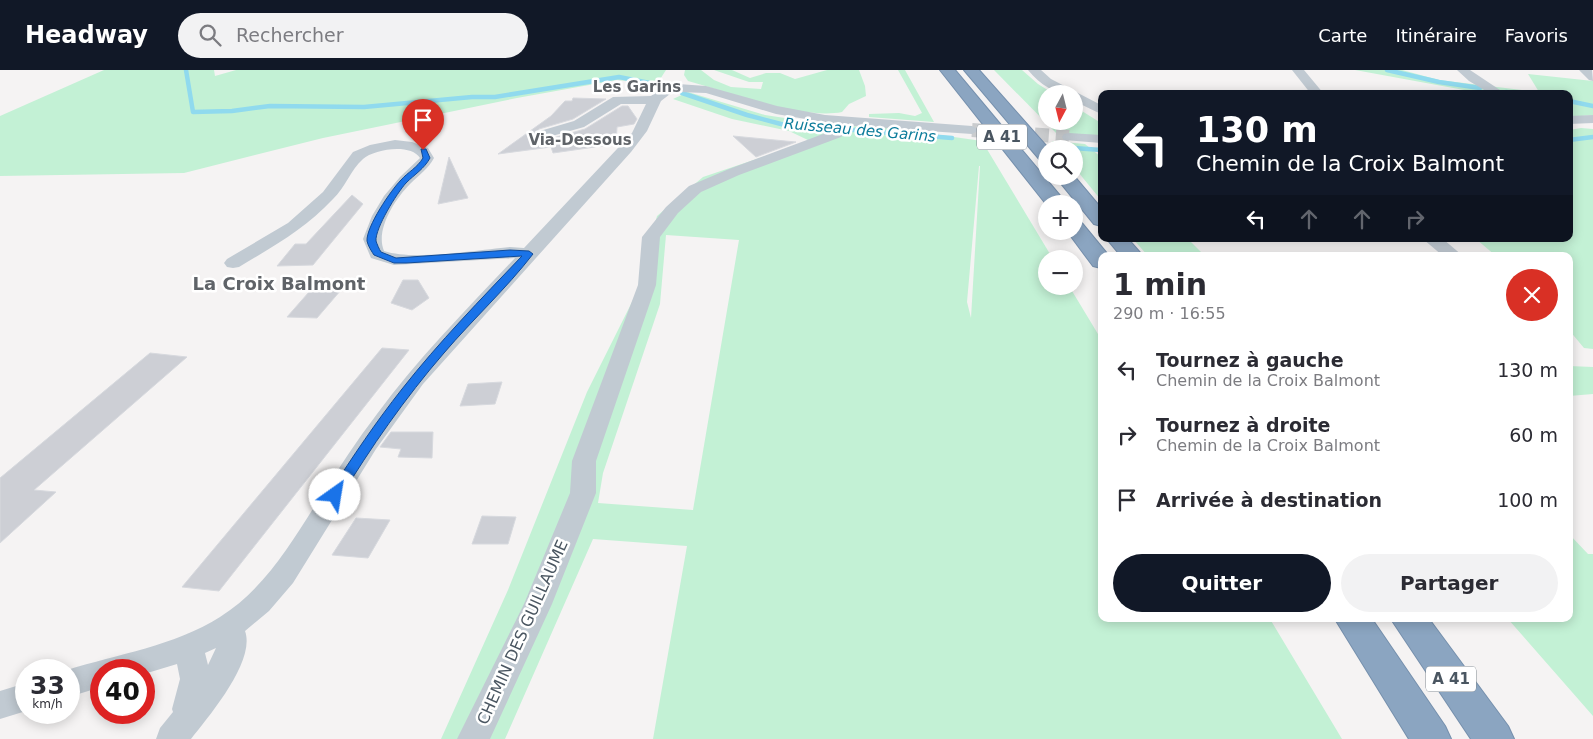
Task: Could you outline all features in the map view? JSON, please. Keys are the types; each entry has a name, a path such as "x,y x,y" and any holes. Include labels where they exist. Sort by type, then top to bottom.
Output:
{"highway":[{"name":"A 41","path":"947,70 1050,195"},
{"name":"A 41","path":"971,70 1038,147"},
{"path":"1072,185 1098,216"},
{"path":"1083,238 1098,257"},
{"path":"1120,242 1128,252"},
{"name":"A 41","path":"1355,622 1431,739"},
{"name":"A 41","path":"1410,622 1494,739"}],"street":[{"path":"1034,70 1053,85"},
{"path":"1298,70 1315,90"},
{"path":"1463,70 1494,90"},
{"path":"1585,70 1593,77"},
{"path":"148,659 188,646 229,626 246,614 278,580 306,541 364,448 406,391 441,349 637,136 653,100 668,90 678,84 846,126 972,130"},
{"path":"546,134 578,124 618,100 653,100"},
{"path":"1083,101 1098,108"},
{"path":"1573,120 1593,119"},
{"name":"CHEMIN DES GUILLAUME","path":"473,739 538,604 583,493 584,461 647,285 651,237 672,210 695,189 846,126"},
{"path":"1068,137 1098,139"},
{"path":"233,263 294,227 329,195 358,155 375,148 395,144 412,146 423,150 427,158 421,168 404,181 388,204 375,229 372,241 377,254 394,260 410,260 510,252 529,254"},
{"path":"1436,242 1449,252"},
{"path":"179,729 218,676 229,656 233,640 229,626"},
{"path":"179,729 196,679 188,646"},
{"path":"0,705 15,700"}],"green space":[{"path":"104,70 214,70 215,76 236,70 666,70 657,84 617,80 517,98 323,138 184,173 0,176 0,116"},
{"path":"685,70 701,70 714,80 731,87 761,89 763,82 749,82 714,70 732,70 750,78 766,73 780,73 795,79 827,70 859,70 865,86 866,96 849,104 842,112 807,112 765,104 688,81 684,75"},
{"path":"898,70 905,70 934,122 869,117 869,114 899,113 915,116 922,113"},
{"path":"994,70 1022,70 1040,85 1038,85 1038,115"},
{"path":"1355,70 1402,70 1439,80 1522,90 1464,90"},
{"path":"1528,74 1593,81 1593,115 1573,117 1573,90 1538,90"},
{"path":"688,92 765,115 831,125 891,128 982,141 1038,234 1038,240 1042,240 1048,250 1038,250 1038,295 1074,295 1098,334 1098,622 1272,622 1342,739 653,739 687,546 593,539 505,739 441,739 508,590 587,392 637,292 657,216 703,177 810,141 789,131 732,119 673,99","holes":["980,166 971,318 967,302","666,235 739,240 693,510 598,503 603,473 660,304"]},
{"path":"1083,112 1098,121 1098,137 1056,133 1053,130 1083,130"},
{"path":"1573,129 1593,129 1593,349 1584,348 1573,335 1573,252 1491,252 1480,242 1573,242"},
{"path":"1083,144 1098,155 1098,196 1083,178"},
{"path":"1136,242 1191,242 1201,252 1144,252"},
{"path":"1573,366 1593,367 1593,394 1573,396"},
{"path":"1573,538 1588,554 1593,554 1593,716 1511,622 1573,622"}],"building":[{"path":"573,98 606,99 573,119 539,129 536,133 538,138 546,140 585,129 622,106 628,106 637,119 634,124 617,127 616,144 553,153 551,147 498,154 551,116 565,101 572,101"},
{"path":"733,136 796,142 756,157"},
{"path":"449,157 468,198 438,204"},
{"path":"352,195 363,204 313,265 277,266 295,244 306,244"},
{"path":"403,280 418,280 429,298 412,310 391,303"},
{"path":"347,283 317,318 287,317 316,284"},
{"path":"382,348 409,350 219,591 182,587"},
{"path":"150,353 187,357 34,490 56,492 0,543 0,478"},
{"path":"502,382 495,404 460,406 468,384"},
{"path":"391,432 433,432 432,458 398,457 401,449 380,447"},
{"path":"482,516 516,517 508,544 472,544"},
{"path":"356,518 390,520 368,558 332,555"}],"waterway":[{"name":"Ruisseau des Garins","path":"186,70 193,112 232,111 270,106 364,107 472,97 495,97 619,77 660,85"},
{"path":"1387,70 1439,82 1480,88"},
{"name":"Ruisseau des Garins","path":"682,93 747,115 781,124 952,138"},
{"path":"1573,102 1593,106"},
{"name":"Ruisseau des Garins","path":"1573,140 1593,137"},
{"name":"Ruisseau des Garins","path":"1083,149 1098,150"}],"tunnel":[{"path":"972,130 1069,137"}],"district":[{"name":"Les Garins","path":"637,87"},
{"name":"Via-Dessous","path":"580,140"},
{"name":"La Croix Balmont","path":"279,284"}],"route":[{"path":"335,495 364,448 406,391 441,349 529,254 510,252 418,260 394,260 377,254 372,241 375,229 388,204 404,181 421,168 427,158 423,150"}]}
